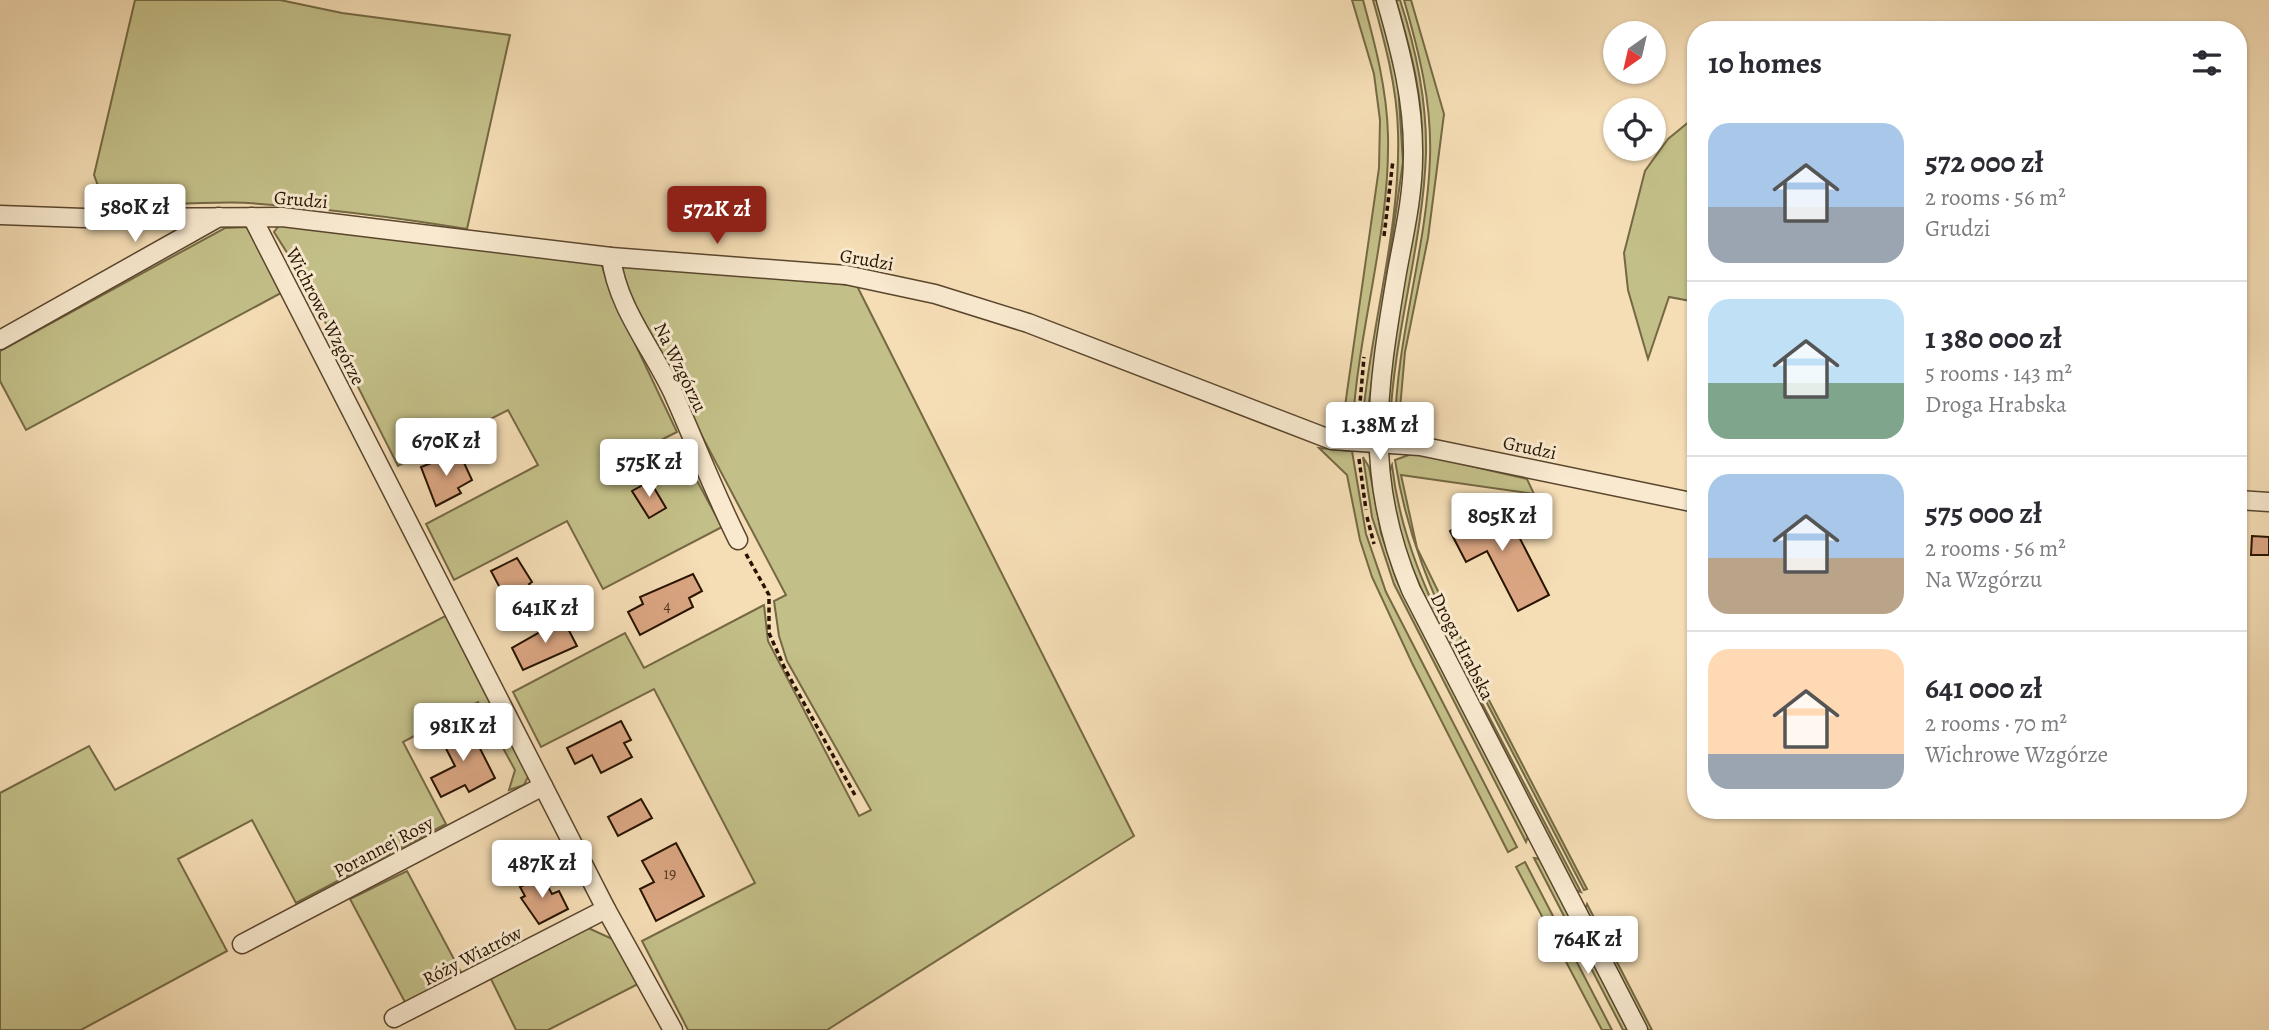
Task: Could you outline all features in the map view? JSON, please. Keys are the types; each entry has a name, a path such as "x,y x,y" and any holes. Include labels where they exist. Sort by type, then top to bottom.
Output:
{"street":[{"name":"Droga Hrabska","path":"1386,0 1404,62 1413,158 1384,347 1377,442 1380,480 1390,528 1411,590 1638,1030"},
{"name":"Grudzi","path":"0,215 72,218 282,217 611,257 846,275 935,294 1028,323 1325,438 1420,446 1687,501"},
{"path":"0,340 219,217"},
{"name":"Wichrowe Wzgórze","path":"252,217 543,786 673,1030"},
{"name":"Na Wzgórzu","path":"611,257 614,283 673,392 709,482 738,540"},
{"path":"2247,501 2269,502"},
{"name":"Porannej Rosy","path":"242,944 543,786"},
{"name":"Róży Wiatrów","path":"394,1018 607,909"}],"path":[{"path":"1382,245 1393,158"},
{"path":"1358,428 1364,353"},
{"path":"738,540 769,596 769,633 785,669 856,797"}],"shaded area":[{"path":"135,0 280,0 342,13 510,35 467,229 358,213 276,205 230,202 154,203 117,197 100,191 94,175"},
{"path":"1352,0 1363,0 1383,84 1388,136 1384,208 1361,349 1353,421 1343,420 1379,168 1380,120 1374,74"},
{"path":"1373,0 1378,0 1398,83 1403,162 1367,416 1362,425 1371,352 1390,242 1398,169 1398,132 1393,82"},
{"path":"1396,0 1400,0 1416,56 1425,114 1426,153 1420,221 1397,356 1390,424 1387,407 1393,340 1418,181 1422,138 1416,78"},
{"path":"1404,0 1411,0 1444,114 1428,238 1405,352 1398,431 1395,429 1400,361 1423,226 1430,158 1429,117 1423,78"},
{"path":"1687,123 1687,300 1669,297 1648,359 1628,290 1624,253 1645,171 1652,161 1666,161 1666,142"},
{"path":"280,224 601,263 612,295 677,432 663,439 680,470 695,477 722,527 603,589 567,521 454,580 426,524 538,465 508,410 398,466 303,278 274,232"},
{"path":"248,227 281,293 26,430 0,381 0,351 225,228"},
{"path":"619,265 745,272 857,286 1134,836 827,1030 688,1030 642,941 755,883 654,689 541,747 513,692 625,633 644,668 764,605 768,641 859,816 871,810 787,661 779,636 774,601 786,595 620,281"},
{"path":"1319,448 1352,451 1366,534 1386,592 1517,847 1508,852 1412,663 1372,577 1360,540 1347,475"},
{"path":"1414,453 1527,479 1534,494 1401,475 1417,548 1472,661 1465,661 1442,612 1422,563 1413,538 1406,513 1395,460"},
{"path":"1363,457 1369,467 1381,533 1397,581 1528,836 1526,842 1394,584 1372,517"},
{"path":"1392,465 1402,517 1417,566 1460,660 1453,656 1409,560 1392,505 1389,482"},
{"path":"449,614 530,773 524,785 509,790 515,770 478,702 403,742 446,824 296,903 252,820 178,859 227,951 81,1030 0,1030 0,793 89,746 115,790"},
{"path":"1477,677 1587,889 1584,890 1475,680"},
{"path":"1473,686 1581,892 1575,890 1474,695"},
{"path":"1534,858 1540,859 1628,1030 1623,1030"},
{"path":"1525,862 1612,1030 1602,1030 1516,867"},
{"path":"407,871 463,976 406,1004 350,899"},
{"path":"1587,904 1652,1030 1648,1030 1585,910"},
{"path":"586,927 619,942 640,983 548,1030 516,1030 490,977"}],"building":[{"path":"459,452 472,480 458,488 461,493 436,506 421,467"},
{"path":"650,481 666,508 649,518 632,491"},
{"path":"1500,500 1549,595 1518,611 1487,551 1466,562 1450,531"},
{"path":"2252,536 2269,537 2269,555 2251,555"},
{"path":"517,558 532,582 529,584 535,594 510,607 491,571"},
{"path":"693,574 702,591 689,598 693,607 640,635 628,612 643,604 640,597"},
{"path":"563,619 577,646 523,670 512,648"},
{"path":"621,721 631,740 624,743 632,757 601,773 592,755 575,764 567,748"},
{"path":"467,723 495,778 469,792 465,785 441,797 431,778 455,766 440,737"},
{"path":"641,799 652,818 618,836 608,817"},
{"path":"676,843 704,896 656,921 640,889 654,882 642,861"},
{"path":"542,876 552,894 559,891 568,909 539,924 521,898 525,896 520,887"}]}
